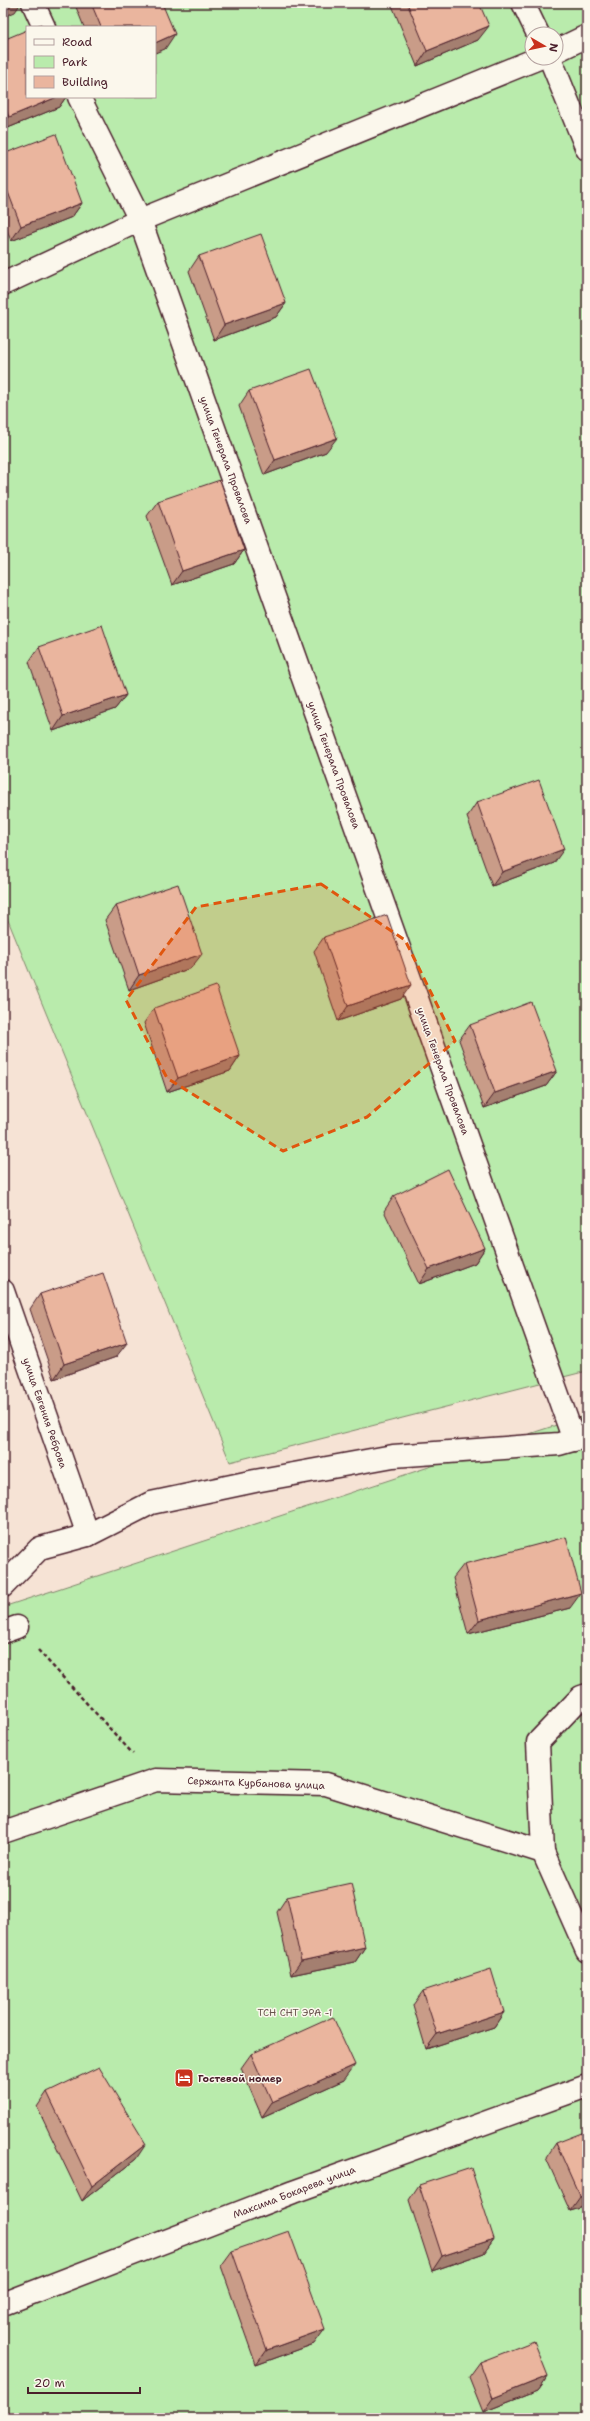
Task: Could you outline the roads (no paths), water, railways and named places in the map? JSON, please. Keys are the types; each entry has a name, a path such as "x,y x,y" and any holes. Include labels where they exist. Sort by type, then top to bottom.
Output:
{"street":[{"path":"33,3 44,26"},
{"path":"523,3 534,26"},
{"path":"564,47 587,36"},
{"path":"3,284 140,220 524,64"},
{"path":"553,66 587,149"},
{"name":"улица Генерала Провалова","path":"79,98 140,220 581,1438"},
{"name":"улица Евгения Реброва","path":"3,1291 88,1535"},
{"path":"3,1586 40,1548 88,1535 151,1503 255,1481 393,1456 559,1444 581,1438"},
{"path":"587,1696 581,1697 538,1742 543,1852 587,1951"},
{"name":"Сержанта Курбанова улица","path":"3,1832 156,1780 326,1784 543,1852"},
{"name":"Максима Бокарева улица","path":"3,2304 293,2192 587,2086"}],"place":[{"name":"Гостевой номер","path":"184,2078"}],"park label":[{"name":"ТСН СНТ ЭРА -1","path":"295,2012"}]}
